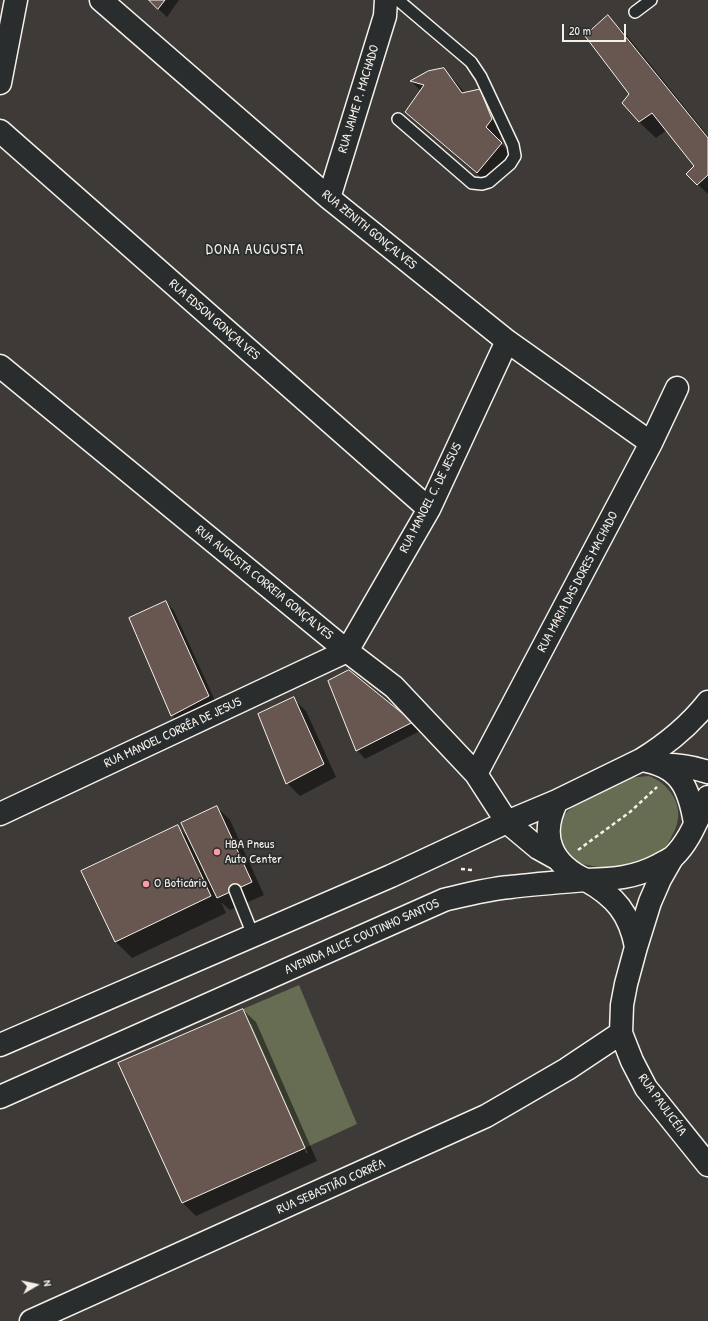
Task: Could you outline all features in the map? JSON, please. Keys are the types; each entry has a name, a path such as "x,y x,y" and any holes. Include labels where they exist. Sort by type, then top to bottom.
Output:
{"street":[{"path":"0,83 16,0"},
{"name":"RUA ZENITH GONÇALVES","path":"100,0 329,198 508,341 651,443"},
{"name":"RUA JAIME P. MACHADO","path":"329,198 385,16 386,0"},
{"name":"RUA EDSON GONÇALVES","path":"0,131 429,509"},
{"name":"RUA MANOEL C. DE JESUS","path":"347,651 429,509 508,341"},
{"name":"RUA AUGUSTA CORREIA GONÇALVES","path":"0,366 347,651 394,687 476,774 507,822 538,848 556,858"},
{"name":"RUA MARIA DAS DORES MACHADO","path":"476,774 651,443 677,388"},
{"name":"RUA MANOEL CORRÊA DE JESUS","path":"0,814 347,651"},
{"path":"0,1045 391,876 507,822 651,762 697,717 708,702"},
{"path":"651,762 682,765 708,772"},
{"path":"651,762 673,772 682,783 689,794 695,823"},
{"name":"AVENIDA ALICE COUTINHO SANTOS","path":"0,1098 444,900 508,887 624,878 647,872 672,858 688,838 708,797"},
{"path":"557,801 548,824 548,836 551,847 556,858 570,872 586,880"},
{"name":"RUA PAULICÉIA","path":"672,858 660,879 650,902 636,947 624,998 621,1033 632,1061 646,1088 708,1164"},
{"name":"RUA PAULICÉIA","path":"586,880 611,896 621,907 629,920 634,934 636,947"},
{"name":"RUA SEBASTIÃO CORRÊA","path":"31,1321 480,1119 567,1069 621,1033"}],"lane":[{"path":"398,0 471,62 481,76 513,145 515,156 510,164 489,182 482,184 472,183 398,120"},
{"path":"635,12 651,0"},
{"path":"235,890 253,935"}],"green space":[{"path":"649,776 656,779 668,789 676,801 678,809 676,828 669,842 662,851 634,864 619,867 595,867 583,864 566,852 561,846 559,831 561,820 567,812 583,800 613,784 628,778"},
{"path":"299,985 357,1124 305,1148 243,1009"}],"building":[{"path":"149,0 165,0 158,9"},
{"path":"608,15 708,138 708,175 697,185 686,174 694,166 652,113 639,122 622,103 629,94 585,36"},
{"path":"444,68 462,93 480,89 492,119 486,127 502,143 477,173 405,112 424,85 410,81 428,71"},
{"path":"166,601 209,696 171,716 129,618"},
{"path":"349,670 413,722 356,751 328,681"},
{"path":"294,697 324,764 286,784 258,714"},
{"name":"HBA Pneus Auto Center","path":"217,806 252,882 217,898 181,823"},
{"name":"O Boticário","path":"178,825 211,896 115,942 81,871"},
{"path":"243,1009 305,1148 182,1203 118,1063"}],"place":[{"name":"HBA Pneus Auto Center","path":"217,852"},
{"name":"O Boticário","path":"146,884"}],"district":[{"name":"DONA AUGUSTA","path":"255,250"}]}
